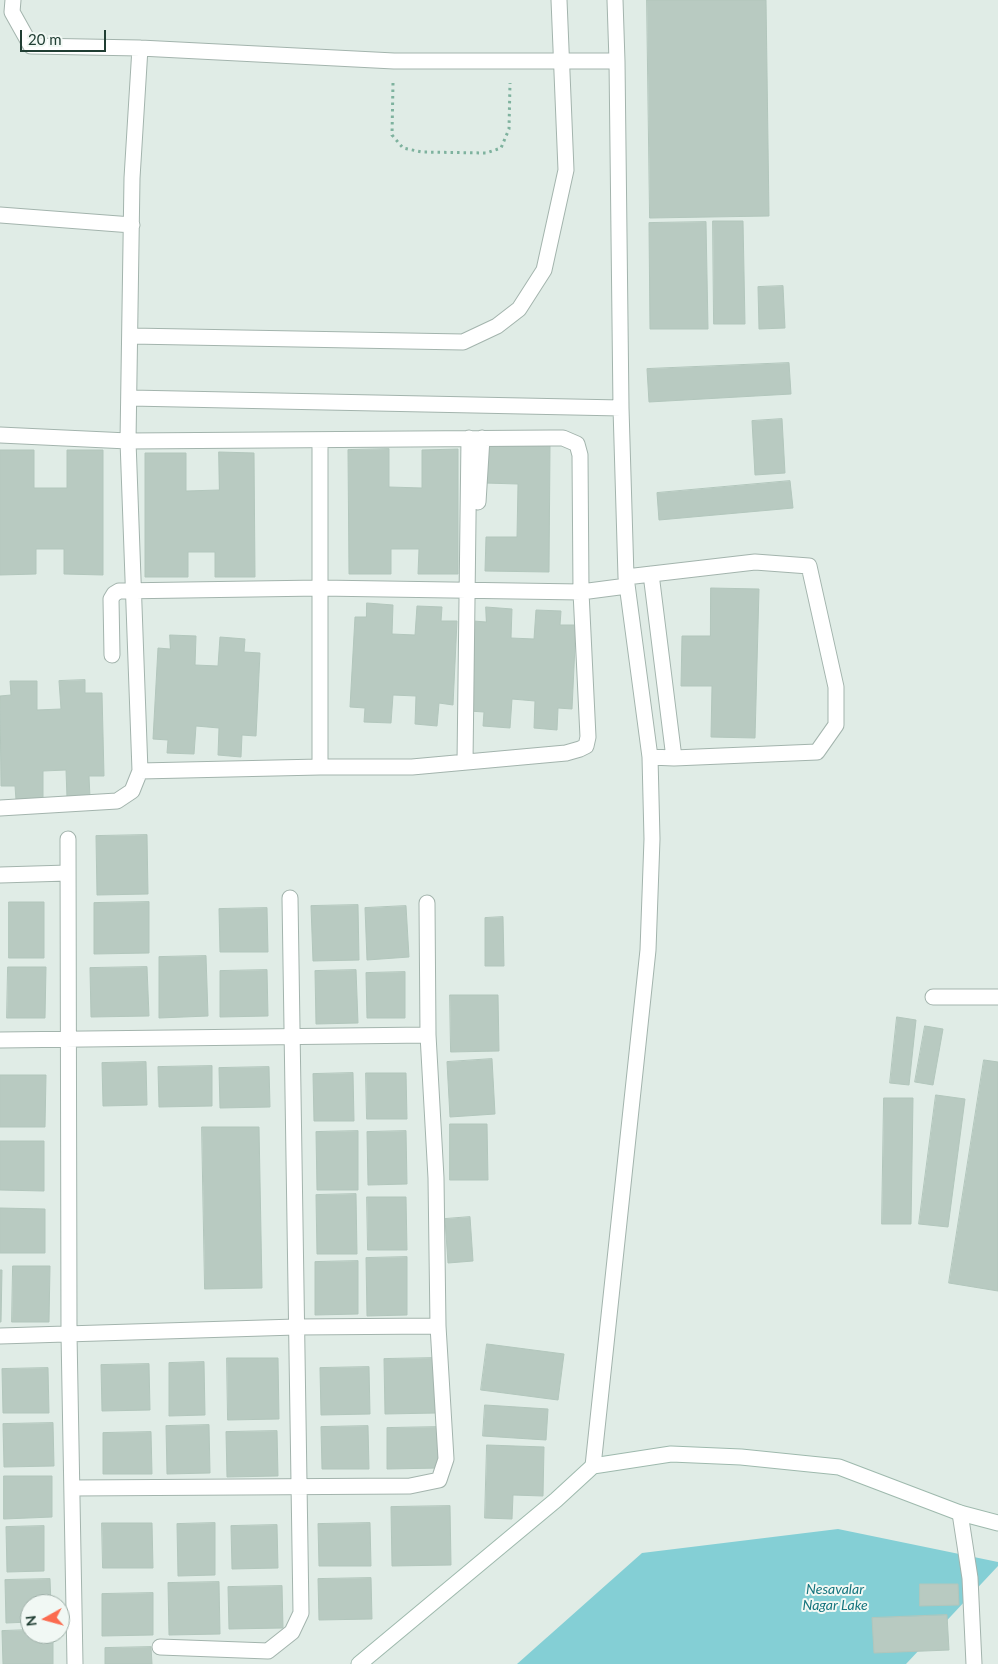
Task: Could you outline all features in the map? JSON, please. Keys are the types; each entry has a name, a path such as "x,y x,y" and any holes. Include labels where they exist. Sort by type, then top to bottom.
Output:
{"street":[{"path":"13,0 12,12 31,46 140,48 394,61 617,61"},
{"path":"131,336 463,342 497,326 520,309 544,270 566,170 559,0"},
{"path":"593,1466 648,950 652,839 650,757 627,581 621,408 615,0"},
{"path":"0,808 117,801 132,791 140,771 128,441 132,178 140,48"},
{"path":"0,215 132,225"},
{"path":"130,398 621,408"},
{"path":"0,435 128,441 563,438 577,444 580,455 580,592 587,722 586,746 580,750 566,753 412,767 140,771"},
{"path":"476,438 478,502"},
{"path":"465,762 468,590 476,438"},
{"path":"320,440 320,767"},
{"path":"112,655 111,600 114,594 119,591 320,588 580,592 651,574 755,562 809,566 836,687 836,725 818,752 674,758 650,757"},
{"path":"651,574 674,758"},
{"path":"68,839 69,1334 75,1664"},
{"path":"0,874 68,873"},
{"path":"160,1647 268,1650 292,1632 301,1613 290,898"},
{"path":"72,1488 410,1486 439,1480 446,1459 438,1326 436,1178 428,1035 427,903"},
{"path":"933,997 998,997"},
{"path":"0,1040 428,1035"},
{"path":"0,1336 296,1327 438,1326"},
{"path":"359,1664 556,1500 593,1466 671,1454 741,1457 839,1467 960,1513 998,1523"},
{"path":"960,1513 970,1578 974,1664"}],"path":[{"path":"394,61 392,135 403,148 422,152 486,153 501,148 509,129 510,60"}],"water":[{"name":"Nesavalar Nagar Lake","path":"838,1529 998,1562 998,1566 906,1664 517,1664 642,1553"}],"building":[{"path":"647,0 766,0 769,216 650,218"},
{"path":"713,221 743,221 745,324 714,324"},
{"path":"706,222 708,329 650,329 649,223"},
{"path":"783,286 785,328 759,329 758,287"},
{"path":"789,363 791,394 649,402 647,369"},
{"path":"782,419 785,473 755,475 752,421"},
{"path":"485,444 550,445 549,572 485,571 486,537 517,537 518,484 485,483"},
{"path":"389,449 389,487 422,488 422,450 458,449 458,574 418,574 419,549 391,549 391,574 349,574 348,450"},
{"path":"0,450 34,450 34,488 67,488 67,450 103,450 103,575 64,574 64,549 36,549 36,574 0,575"},
{"path":"219,452 254,453 255,577 215,577 215,552 188,552 188,577 145,577 145,453 186,453 186,491 219,490"},
{"path":"790,481 793,508 659,520 657,493"},
{"path":"711,588 759,589 755,738 711,737 712,686 681,686 682,636 710,636"},
{"path":"367,603 393,605 392,634 415,635 417,606 442,607 441,621 457,621 453,705 439,703 437,726 415,724 416,696 393,695 391,723 364,722 365,708 350,707 355,617 366,617"},
{"path":"486,607 512,609 511,638 534,639 536,610 561,611 560,625 576,625 572,709 558,708 557,730 534,728 535,701 512,699 510,728 483,726 484,712 469,711 474,621 486,622"},
{"path":"170,635 196,636 195,665 218,666 220,637 245,639 244,652 260,653 256,736 242,735 241,757 218,755 219,728 196,726 194,754 167,753 168,740 153,739 158,648 170,649"},
{"path":"85,680 85,693 102,693 104,776 89,776 90,798 67,798 66,770 43,771 43,799 16,800 15,786 1,786 0,696 11,695 10,681 37,681 37,710 61,709 59,681"},
{"path":"147,835 148,894 97,895 96,836"},
{"path":"9,902 44,902 44,958 9,958"},
{"path":"149,902 149,953 94,954 94,903"},
{"path":"358,905 359,960 313,961 311,906"},
{"path":"406,906 409,957 367,960 365,908"},
{"path":"267,908 268,952 220,952 219,909"},
{"path":"503,917 504,966 485,966 485,918"},
{"path":"206,956 208,1016 159,1018 159,957"},
{"path":"8,967 46,967 45,1018 7,1018"},
{"path":"147,967 149,1016 91,1017 90,968"},
{"path":"267,970 268,1016 220,1017 220,971"},
{"path":"356,970 358,1023 316,1024 315,971"},
{"path":"405,972 405,1018 367,1018 366,973"},
{"path":"450,995 498,995 499,1051 451,1052"},
{"path":"897,1017 916,1020 909,1085 890,1083"},
{"path":"925,1026 943,1029 933,1085 915,1082"},
{"path":"492,1059 495,1114 450,1117 447,1062"},
{"path":"984,1060 998,1062 998,1291 949,1283"},
{"path":"146,1062 147,1105 103,1106 102,1063"},
{"path":"212,1066 212,1106 159,1107 158,1067"},
{"path":"269,1067 270,1107 220,1108 219,1068"},
{"path":"353,1073 354,1121 314,1121 313,1074"},
{"path":"366,1073 406,1073 407,1119 367,1119"},
{"path":"0,1075 46,1075 45,1127 0,1127"},
{"path":"936,1095 965,1099 948,1227 919,1224"},
{"path":"884,1098 913,1098 911,1224 882,1224"},
{"path":"450,1124 487,1124 488,1180 450,1180"},
{"path":"202,1127 259,1127 262,1288 205,1289"},
{"path":"358,1131 358,1190 317,1190 316,1132"},
{"path":"406,1131 407,1184 368,1185 367,1132"},
{"path":"0,1141 44,1141 44,1191 0,1190"},
{"path":"356,1194 357,1254 317,1254 316,1195"},
{"path":"367,1197 406,1197 407,1250 368,1250"},
{"path":"0,1208 45,1209 45,1253 0,1253"},
{"path":"470,1217 473,1261 448,1263 445,1219"},
{"path":"407,1257 407,1315 367,1316 366,1258"},
{"path":"358,1261 358,1314 315,1315 315,1262"},
{"path":"13,1266 50,1266 49,1322 12,1322"},
{"path":"0,1270 2,1270 1,1322 0,1322"},
{"path":"487,1344 564,1354 558,1400 481,1390"},
{"path":"227,1358 278,1358 279,1419 228,1420"},
{"path":"436,1358 437,1413 385,1414 384,1359"},
{"path":"204,1362 205,1415 169,1416 169,1363"},
{"path":"149,1364 150,1410 102,1411 101,1365"},
{"path":"369,1367 370,1414 321,1415 320,1368"},
{"path":"48,1368 49,1413 3,1413 2,1369"},
{"path":"485,1405 548,1409 546,1440 483,1436"},
{"path":"53,1423 54,1466 4,1467 3,1424"},
{"path":"209,1425 210,1473 167,1474 166,1426"},
{"path":"368,1426 369,1469 322,1469 321,1427"},
{"path":"440,1427 441,1468 387,1469 387,1428"},
{"path":"277,1431 278,1476 227,1477 226,1432"},
{"path":"151,1432 152,1474 103,1474 103,1433"},
{"path":"487,1445 544,1447 543,1496 513,1495 512,1519 485,1518"},
{"path":"4,1476 52,1476 52,1517 4,1519"},
{"path":"450,1506 451,1565 392,1566 391,1507"},
{"path":"102,1523 152,1523 153,1568 103,1568"},
{"path":"215,1523 215,1575 178,1576 177,1524"},
{"path":"370,1523 371,1566 319,1566 318,1524"},
{"path":"277,1525 278,1568 232,1569 231,1526"},
{"path":"44,1526 44,1571 7,1572 6,1527"},
{"path":"371,1578 372,1619 319,1620 318,1579"},
{"path":"50,1579 51,1594 20,1594 20,1622 6,1623 5,1580"},
{"path":"219,1582 220,1634 169,1635 168,1583"},
{"path":"920,1584 958,1584 959,1605 920,1606"},
{"path":"282,1586 283,1628 229,1629 228,1587"},
{"path":"153,1593 153,1635 102,1636 102,1594"},
{"path":"947,1615 949,1650 874,1653 872,1618"},
{"path":"20,1630 20,1644 53,1644 53,1664 3,1664 2,1631"},
{"path":"151,1647 152,1664 105,1664 105,1648"}]}
